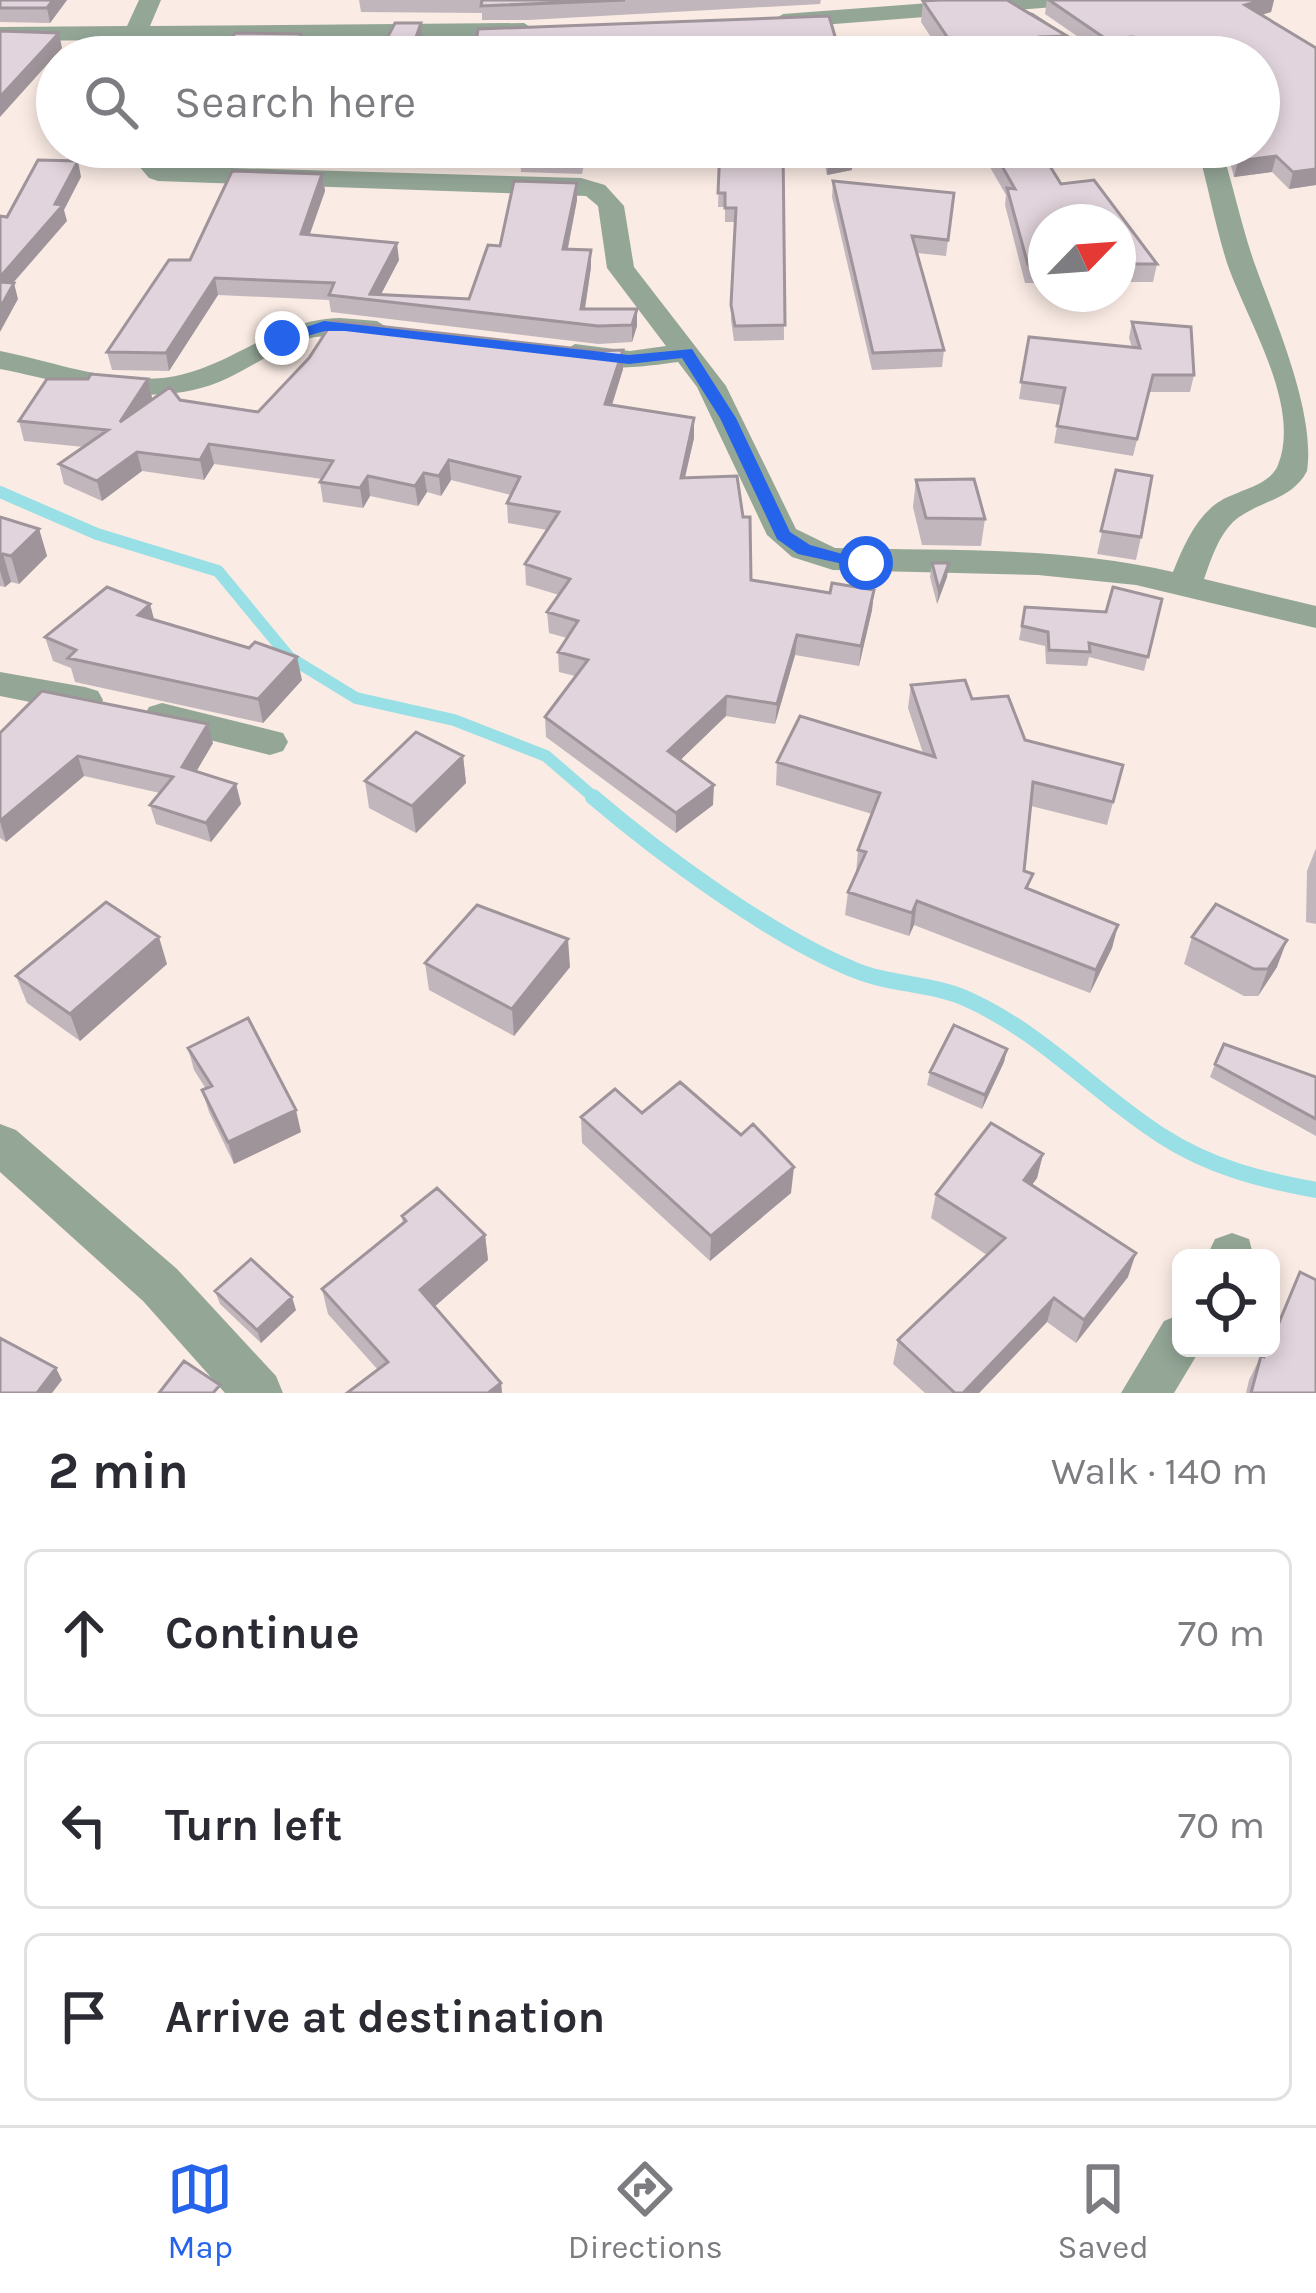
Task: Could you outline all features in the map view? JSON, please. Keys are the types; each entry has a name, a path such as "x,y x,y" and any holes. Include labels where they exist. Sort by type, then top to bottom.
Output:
{"street":[{"path":"135,34 150,0"},
{"path":"751,22 898,7 1055,0"},
{"path":"1002,3 1055,36"},
{"path":"408,36 548,29"},
{"path":"0,34 152,36"},
{"path":"154,168 158,173 594,188 613,202 613,246 621,268 686,352 728,418 783,535 804,550 866,563 1038,564 1185,585 1316,617"},
{"path":"1185,585 1212,524 1235,505 1266,496 1297,462 1304,414 1284,345 1250,284 1215,168"},
{"path":"0,360 142,387 213,376 265,346 324,326 416,334"},
{"path":"1284,345 1316,346"},
{"path":"535,349 629,360 686,352"},
{"path":"0,684 214,726 270,742"},
{"path":"0,1144 160,1285 258,1393"},
{"path":"1146,1393 1172,1351"}],"building":[{"path":"0,0 53,0 47,8 0,8"},
{"path":"482,0 625,0 481,6"},
{"path":"1007,0 1067,36 947,36 923,1"},
{"path":"1049,0 1263,0 1245,5 1316,48 1316,169 1293,172 1280,160 1280,36 1102,36"},
{"path":"829,16 835,36 477,36 478,29"},
{"path":"395,23 421,23 416,36 388,36"},
{"path":"0,31 59,33 36,36 36,58 0,97"},
{"path":"235,33 301,34 300,36"},
{"path":"36,164 36,168 74,168 55,204 63,205 0,277 0,216 7,217"},
{"path":"719,168 783,168 785,325 735,326 731,305 736,208 725,208 725,193 718,193"},
{"path":"1003,168 1051,168 1061,184 1094,180 1112,204 1028,204 1028,265 1007,188 1015,189"},
{"path":"232,171 322,174 301,234 397,243 370,294 469,299 488,245 500,246 514,181 577,183 563,249 591,250 581,309 637,309 632,325 598,326 329,295 334,283 215,278 166,353 107,352 169,260 190,260"},
{"path":"833,181 954,193 948,240 912,236 944,350 873,353"},
{"path":"1136,236 1157,264 1136,264"},
{"path":"0,282 14,283 0,308"},
{"path":"333,321 623,350 605,404 694,418 681,478 737,476 743,517 750,517 751,580 830,593 832,583 874,590 861,646 797,635 777,704 727,696 668,751 714,785 676,813 545,717 588,660 558,652 578,621 547,612 570,579 525,564 559,512 507,503 520,477 449,460 439,476 424,473 415,486 368,476 360,488 320,482 333,461 209,444 200,460 137,452 97,481 59,464 108,430 19,421 47,379 88,379 91,374 148,379 120,422 170,387 180,400 258,412 309,358"},
{"path":"1132,322 1191,327 1194,375 1153,375 1137,439 1057,426 1065,388 1021,382 1029,337 1140,348"},
{"path":"1116,470 1152,476 1141,537 1101,531"},
{"path":"974,479 985,519 926,518 916,480"},
{"path":"0,517 39,529 11,556 0,557"},
{"path":"932,563 949,563 939,590"},
{"path":"107,587 150,604 138,615 249,648 255,642 297,657 258,699 68,658 76,650 45,637"},
{"path":"1113,587 1162,599 1148,657 1089,643 1090,652 1049,650 1048,632 1022,626 1025,607 1106,612"},
{"path":"965,680 972,699 1008,696 1025,740 1123,765 1113,802 1033,782 1024,871 1033,874 1026,888 1118,925 1096,970 917,901 912,913 848,892 866,852 858,850 880,793 777,762 800,716 935,757 911,685"},
{"path":"42,691 208,724 182,767 236,784 206,823 150,805 173,777 78,756 0,821 0,733"},
{"path":"416,732 463,756 412,806 365,781"},
{"path":"106,902 159,937 70,1014 16,976"},
{"path":"1216,904 1287,940 1268,969 1254,969 1192,937"},
{"path":"477,905 568,939 512,1009 425,963"},
{"path":"248,1018 296,1110 228,1142 202,1090 212,1086 188,1048"},
{"path":"954,1025 1007,1049 985,1095 930,1072"},
{"path":"1224,1044 1316,1077 1316,1119 1215,1064"},
{"path":"680,1082 741,1135 753,1124 794,1167 711,1236 581,1117 615,1089 642,1113"},
{"path":"991,1123 1043,1154 1024,1180 1136,1253 1084,1320 1054,1298 963,1393 955,1393 898,1340 1005,1238 936,1194"},
{"path":"437,1188 485,1235 420,1290 501,1383 488,1393 347,1393 388,1362 322,1289 406,1221 402,1216"},
{"path":"251,1259 292,1297 257,1330 215,1291"},
{"path":"1300,1272 1316,1280 1316,1393 1251,1393 1261,1357 1280,1357 1280,1320"},
{"path":"0,1338 56,1368 37,1393 0,1393"},
{"path":"184,1361 220,1385 213,1393 159,1393"}],"waterway":[{"path":"0,492 97,534 218,571 289,657 356,698 454,720 546,756 597,800"},
{"path":"593,797 717,892 786,936 866,974 967,999 1019,1028 1180,1147 1236,1171 1316,1190"}],"route":[{"path":"282,338 324,326 345,326 629,360 686,352 728,418 783,535 804,550 866,563"}]}
